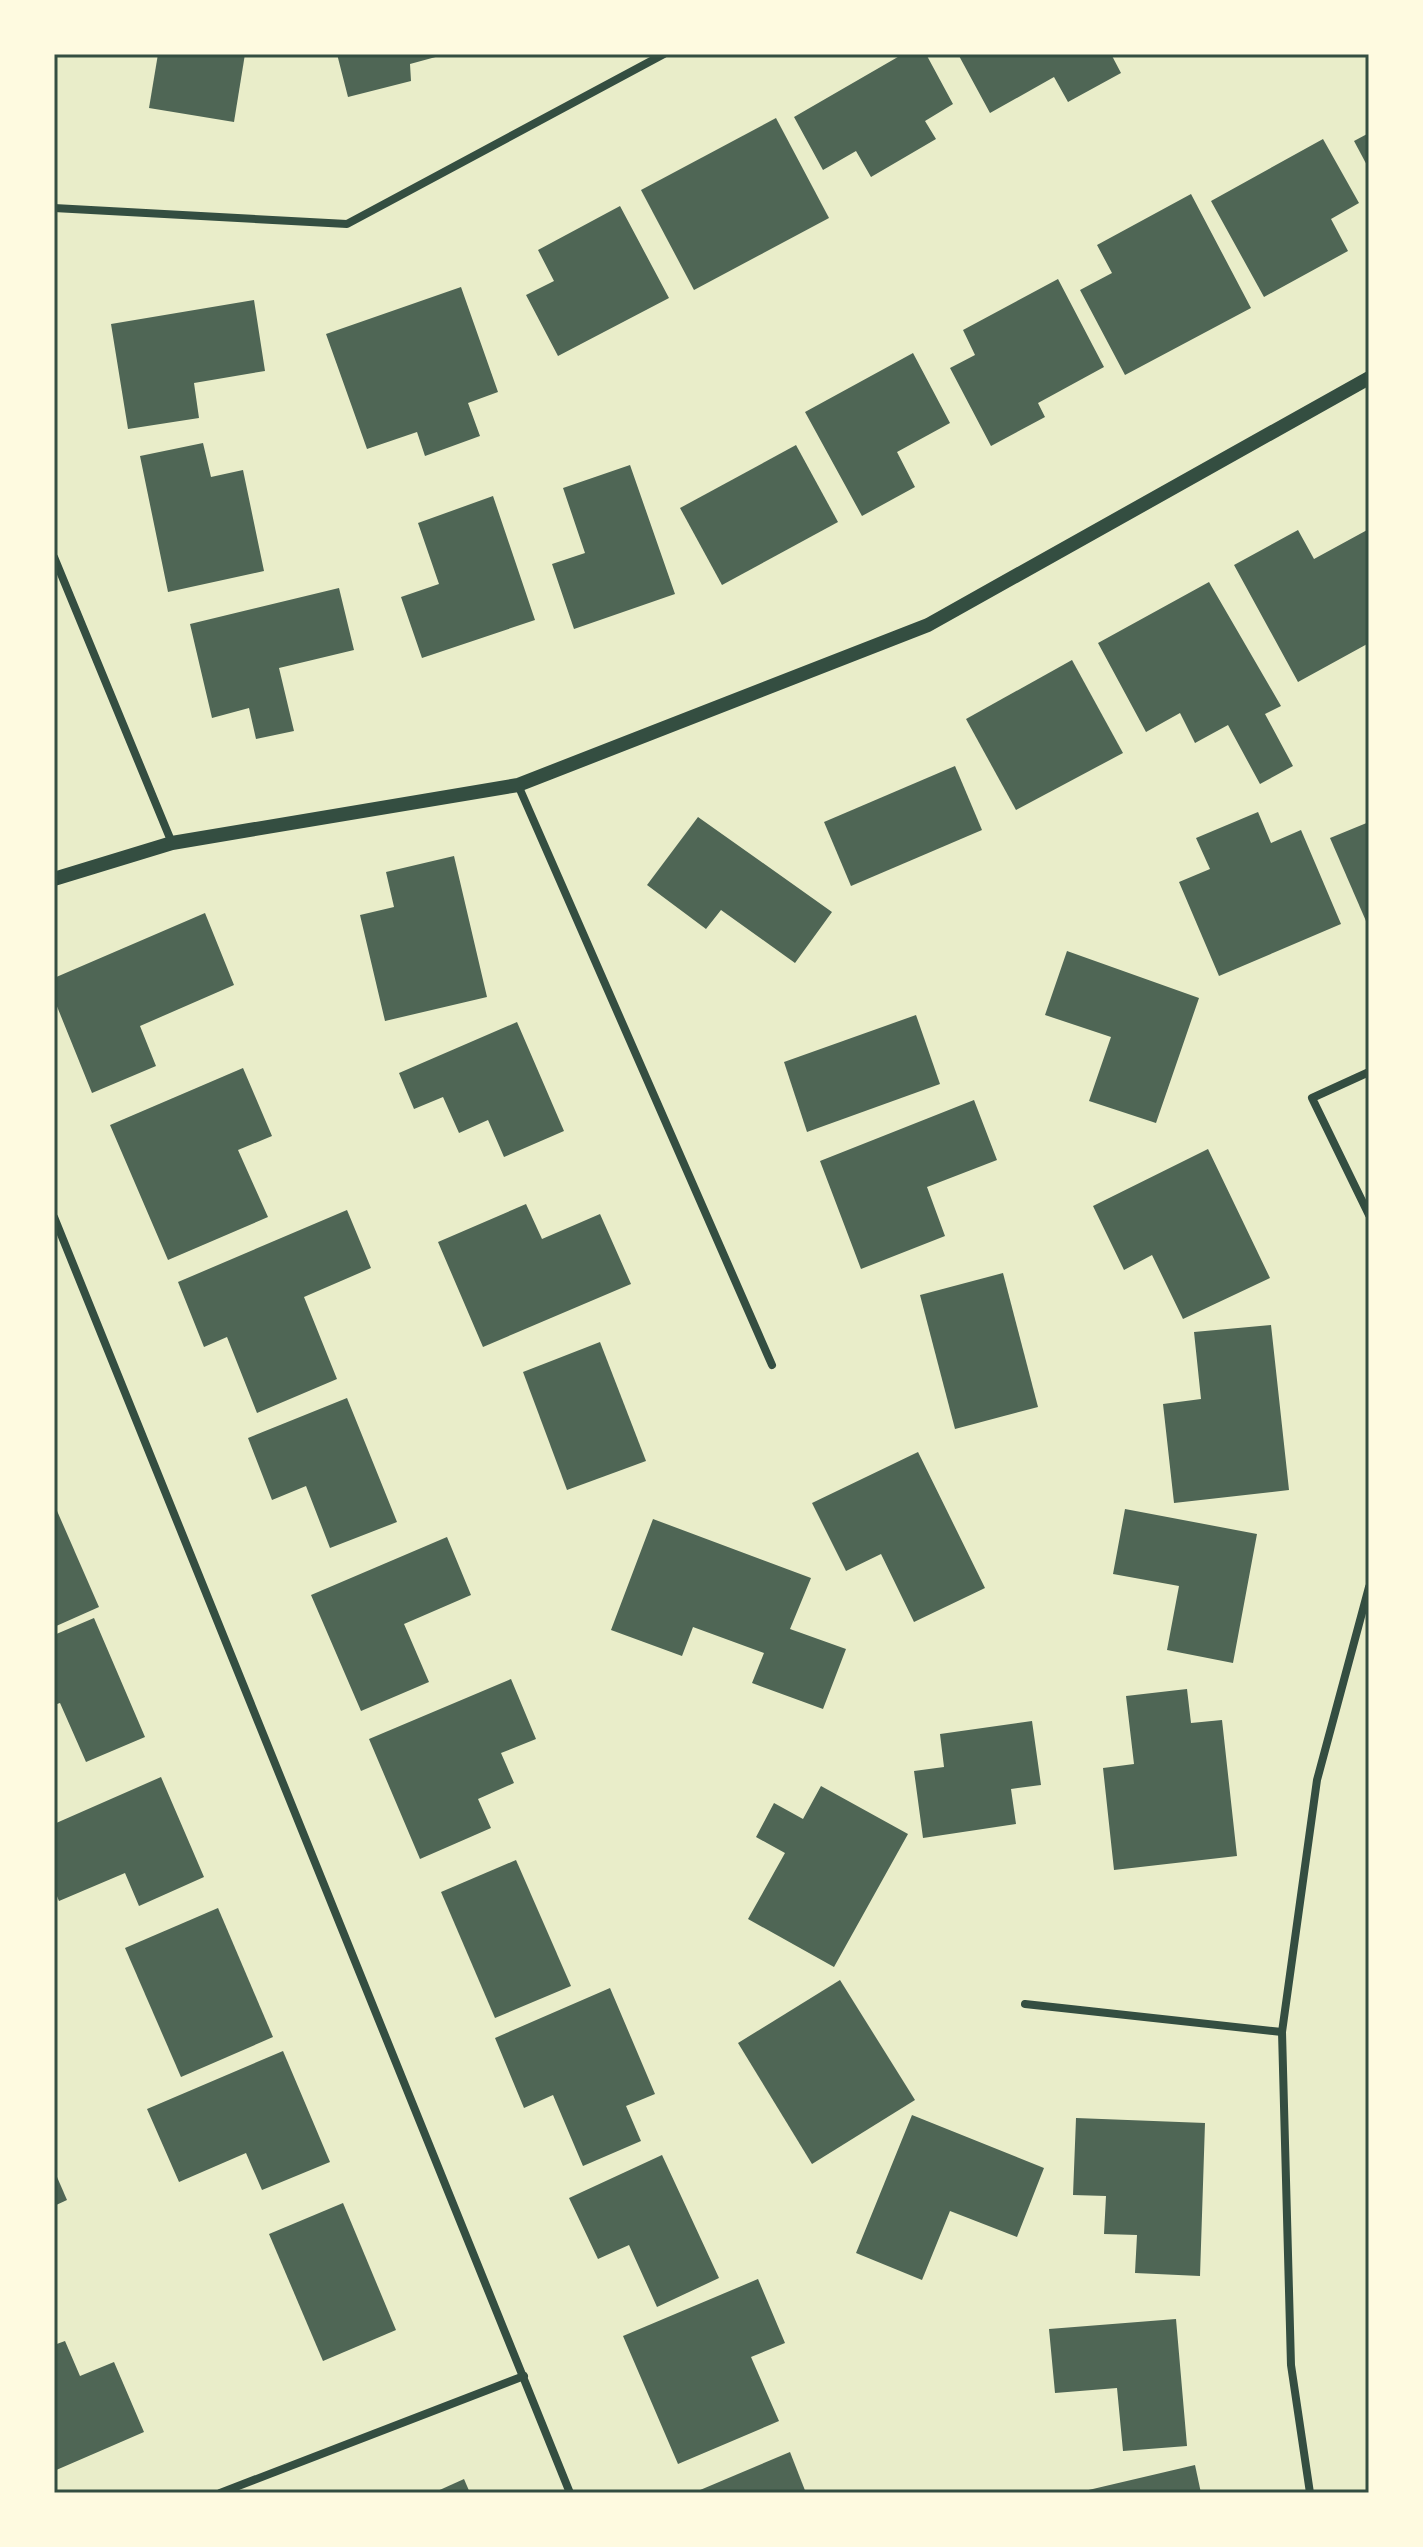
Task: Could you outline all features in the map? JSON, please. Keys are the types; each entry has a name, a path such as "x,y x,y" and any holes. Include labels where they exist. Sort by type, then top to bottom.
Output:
{"street":[{"path":"54,208 347,224 664,54"},
{"path":"54,879 172,843 518,785 928,625 1369,378"},
{"path":"54,557 172,843"},
{"path":"518,785 772,1365"},
{"path":"1369,1072 1312,1098 1369,1215"},
{"path":"54,1217 570,2493"},
{"path":"1310,2493 1291,2365 1282,2032 1317,1780 1369,1587"},
{"path":"1025,2004 1282,2032"},
{"path":"220,2493 524,2376"}],"building":[{"path":"158,54 245,54 234,122 149,108"},
{"path":"337,54 443,55 410,64 411,81 348,97"},
{"path":"903,54 926,54 953,104 925,121 936,139 871,177 856,151 823,170 794,117"},
{"path":"958,54 1111,54 1121,73 1068,102 1054,77 990,113"},
{"path":"776,118 829,218 694,290 641,190"},
{"path":"1369,133 1369,169 1354,141"},
{"path":"1323,139 1359,203 1331,219 1348,251 1264,297 1211,201"},
{"path":"1191,194 1251,308 1125,375 1080,290 1112,273 1097,245"},
{"path":"620,206 669,298 558,356 526,295 554,281 538,250"},
{"path":"1058,279 1104,367 1038,403 1045,417 991,446 950,368 975,355 963,330"},
{"path":"461,287 498,392 468,403 480,436 425,456 417,432 367,449 326,334"},
{"path":"254,300 265,371 194,383 199,418 128,429 111,324"},
{"path":"913,353 950,423 897,452 915,487 862,516 805,412"},
{"path":"203,443 211,477 243,470 264,571 168,592 140,456"},
{"path":"796,445 838,522 722,585 680,508"},
{"path":"630,465 675,594 574,629 552,564 585,553 563,488"},
{"path":"493,496 535,620 422,658 401,597 439,584 418,523"},
{"path":"1369,529 1369,643 1298,682 1234,565 1298,530 1314,559"},
{"path":"1209,582 1281,706 1265,714 1293,766 1260,784 1228,725 1195,743 1180,713 1146,732 1098,643"},
{"path":"339,588 354,650 279,668 294,731 256,739 249,708 212,718 190,624"},
{"path":"1072,660 1123,753 1016,810 966,719"},
{"path":"955,766 982,830 851,886 824,822"},
{"path":"1258,812 1271,843 1301,830 1341,924 1219,976 1179,882 1210,869 1196,838"},
{"path":"698,817 832,912 795,963 721,910 706,929 647,885"},
{"path":"1369,822 1369,928 1330,838"},
{"path":"454,856 487,997 385,1021 360,915 394,907 386,872"},
{"path":"205,913 234,985 140,1026 156,1066 92,1093 54,999 54,978"},
{"path":"1067,951 1199,998 1156,1123 1089,1101 1111,1037 1045,1015"},
{"path":"916,1015 940,1084 807,1132 784,1062"},
{"path":"517,1022 564,1131 504,1157 488,1120 459,1133 443,1097 414,1109 399,1073"},
{"path":"243,1068 272,1136 238,1150 268,1217 168,1260 110,1125"},
{"path":"974,1100 997,1160 927,1187 945,1236 861,1269 820,1161"},
{"path":"1208,1149 1270,1278 1183,1319 1152,1255 1124,1270 1093,1206"},
{"path":"526,1204 542,1239 600,1214 631,1284 483,1347 438,1242"},
{"path":"347,1210 371,1268 304,1297 337,1379 257,1413 227,1337 204,1347 178,1282"},
{"path":"1003,1273 1038,1407 955,1429 920,1295"},
{"path":"1271,1325 1289,1490 1174,1503 1163,1404 1201,1399 1194,1332"},
{"path":"600,1342 646,1461 567,1490 523,1372"},
{"path":"347,1398 397,1522 330,1548 306,1486 272,1500 248,1438"},
{"path":"918,1452 985,1588 914,1622 881,1554 846,1571 812,1503"},
{"path":"54,1504 99,1607 54,1627"},
{"path":"1125,1509 1257,1534 1233,1663 1167,1650 1179,1586 1113,1574"},
{"path":"653,1519 811,1578 790,1629 846,1649 823,1709 752,1683 764,1653 693,1627 682,1656 611,1630"},
{"path":"447,1537 471,1595 404,1624 429,1682 361,1711 311,1595"},
{"path":"94,1618 145,1737 86,1762 60,1703 54,1705 54,1635"},
{"path":"511,1679 536,1739 501,1753 514,1783 478,1799 491,1828 420,1859 369,1739"},
{"path":"1187,1689 1191,1723 1222,1720 1237,1856 1114,1870 1103,1768 1134,1764 1126,1696"},
{"path":"1032,1721 1041,1785 1011,1789 1016,1824 923,1838 914,1771 944,1767 940,1734"},
{"path":"161,1777 204,1877 139,1906 125,1873 59,1901 54,1889 54,1824"},
{"path":"821,1786 908,1834 834,1967 748,1919 785,1853 756,1837 774,1803 803,1819"},
{"path":"516,1860 571,1986 495,2018 441,1892"},
{"path":"218,1908 273,2037 181,2077 125,1948"},
{"path":"840,1980 915,2100 812,2164 738,2043"},
{"path":"610,1988 655,2094 626,2106 641,2141 583,2166 553,2095 524,2108 495,2038"},
{"path":"283,2051 330,2162 262,2190 246,2153 179,2182 147,2109"},
{"path":"912,2115 1044,2168 1017,2237 950,2211 922,2280 856,2253"},
{"path":"1076,2118 1205,2123 1200,2276 1135,2273 1137,2235 1104,2234 1106,2196 1073,2195"},
{"path":"662,2155 719,2278 657,2307 629,2245 598,2259 569,2198"},
{"path":"54,2170 67,2200 54,2206"},
{"path":"343,2203 396,2330 323,2361 269,2234"},
{"path":"758,2279 785,2343 751,2357 779,2421 678,2464 623,2336"},
{"path":"1176,2319 1187,2446 1123,2451 1117,2388 1055,2393 1049,2329"},
{"path":"65,2341 80,2376 114,2362 144,2432 54,2471 54,2345"},
{"path":"790,2452 806,2493 693,2493"},
{"path":"1195,2465 1201,2493 1080,2493 1080,2492"},
{"path":"464,2479 470,2493 433,2493"}]}
